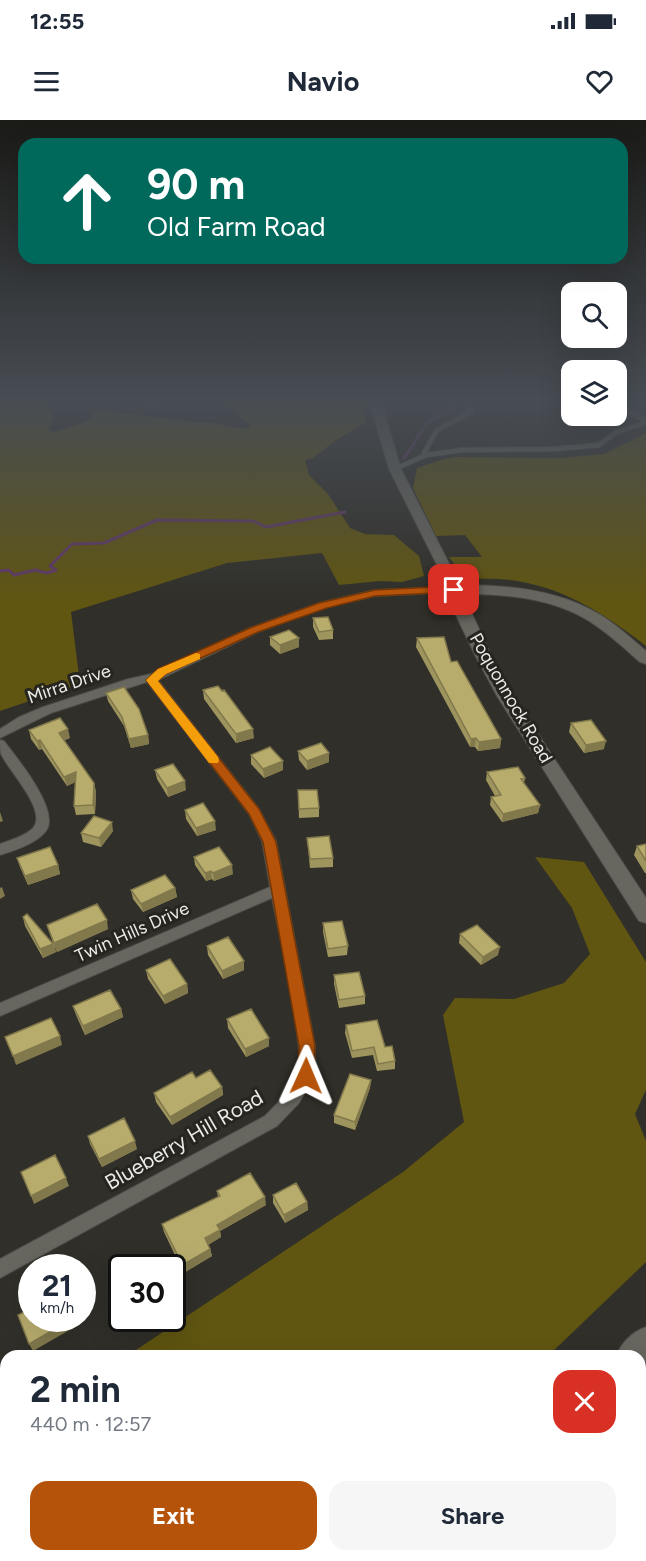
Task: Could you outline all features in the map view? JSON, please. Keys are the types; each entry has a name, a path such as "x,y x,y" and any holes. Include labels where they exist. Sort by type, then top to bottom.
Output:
{"main road":[{"name":"Poquonnock Road","path":"395,469 483,655 505,696 646,915"},
{"path":"454,590 513,592 561,603 594,617 646,659"}],"street":[{"name":"Mirra Drive","path":"0,734 23,720 47,710 132,681 154,677 254,630 347,598 398,590 454,590"},
{"name":"Blueberry Hill Road","path":"0,1269 271,1121 293,1098 306,1076 307,1046 269,842 254,812 154,685 152,680 154,677"},
{"path":"0,744 40,806 44,818 43,827 35,834 0,850"},
{"name":"Twin Hills Drive","path":"0,1010 279,889"}],"shaded area":[{"path":"0,468 307,468 309,475 328,494 350,528 365,534 394,535 419,556 424,576 402,582 380,581 339,585 322,553 227,563 71,612 80,684 0,711"},
{"path":"417,468 646,468 646,646 606,618 566,596 522,582 473,579 455,565 449,557 482,557 465,535 436,536 413,488"},
{"path":"535,857 584,862 646,962 646,1090 635,1114 646,1141 646,1262 554,1350 136,1350 163,1332 186,1332 186,1317 403,1172 464,1122 443,1015 455,998 514,999 564,983 590,954 572,908"}],"building":[{"path":"328,617 333,630 319,632 313,618"},
{"path":"289,630 299,638 280,645 270,637"},
{"path":"444,637 451,662 457,661 501,739 479,742 476,738 471,739 417,638"},
{"path":"218,686 222,691 224,690 253,729 236,734 203,690"},
{"path":"124,687 139,709 148,735 129,739 122,717 106,693"},
{"path":"60,718 68,729 59,733 94,783 93,805 74,806 76,772 64,777 40,740 37,741 29,730"},
{"path":"591,720 606,741 586,745 571,723"},
{"path":"321,743 329,753 307,761 298,751"},
{"path":"270,747 283,761 263,769 251,755"},
{"path":"173,764 185,781 167,788 155,770"},
{"path":"518,767 525,778 521,779 540,805 503,814 491,797 501,795 487,772"},
{"path":"298,790 317,790 319,808 299,809"},
{"path":"203,803 215,821 196,828 185,810"},
{"path":"94,816 112,822 99,838 81,833"},
{"path":"329,836 333,858 310,859 307,838"},
{"path":"646,844 646,861 637,846"},
{"path":"50,847 58,865 25,876 17,858"},
{"path":"219,847 232,865 213,873 211,871 205,873 194,857"},
{"path":"165,875 175,888 141,904 131,890"},
{"path":"97,904 107,920 54,943 47,925"},
{"path":"27,914 53,944 40,949 23,917"},
{"path":"342,921 348,946 328,949 323,923"},
{"path":"477,925 500,947 483,957 460,934"},
{"path":"228,937 244,961 222,971 207,946"},
{"path":"170,959 187,984 163,996 146,970"},
{"path":"359,972 365,996 339,1000 334,975"},
{"path":"110,990 121,1009 83,1026 73,1006"},
{"path":"251,1009 269,1038 245,1049 227,1019"},
{"path":"51,1018 60,1036 13,1056 5,1037"},
{"path":"377,1020 385,1047 392,1046 395,1061 378,1064 374,1047 352,1051 346,1025"},
{"path":"210,1070 222,1087 170,1117 154,1093 192,1072 196,1078"},
{"path":"350,1074 371,1080 355,1122 334,1115"},
{"path":"124,1118 135,1141 99,1159 88,1136"},
{"path":"55,1155 66,1178 31,1196 21,1172"},
{"path":"250,1173 265,1197 217,1225 220,1230 205,1238 210,1249 186,1263 186,1254 177,1254 162,1224 220,1196 217,1191"},
{"path":"296,1183 307,1202 284,1215 273,1195"},
{"path":"24,1332 50,1332 29,1344"}],"waterway":[{"path":"0,571 9,570 14,575 35,570 47,573 56,570 50,566 72,544 104,543 157,520 253,521 266,527 345,512"}],"slow traffic":[{"path":"196,656 162,671 152,680 213,760"}],"route":[{"path":"306,1076 307,1046 269,842 254,812 152,680 162,671 254,630 323,605 347,598 398,590 454,590"}]}
